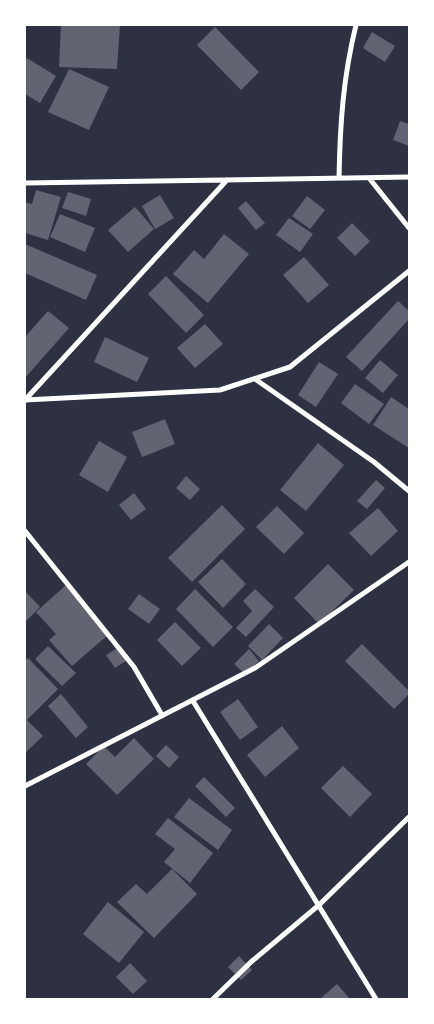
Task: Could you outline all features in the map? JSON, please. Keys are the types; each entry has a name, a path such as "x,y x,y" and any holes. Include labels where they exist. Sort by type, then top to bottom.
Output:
{"street":[{"path":"339,178 340,119 348,58 356,25"},
{"path":"25,184 409,177"},
{"path":"370,178 409,228"},
{"path":"25,400 227,180"},
{"path":"25,400 220,390 255,379 290,367 409,271"},
{"path":"255,379 374,462 409,491"},
{"path":"25,531 134,667 162,715"},
{"path":"25,786 255,668 409,562"},
{"path":"193,700 376,999"},
{"path":"213,999 251,962 319,905 409,817"}],"building":[{"path":"61,25 120,25 117,69 59,67"},
{"path":"215,27 259,72 241,90 197,45"},
{"path":"372,32 395,46 385,62 363,48"},
{"path":"27,58 56,76 40,103 25,94 25,62"},
{"path":"69,69 109,87 89,130 48,112"},
{"path":"400,121 409,124 409,146 393,140"},
{"path":"36,190 61,197 48,240 25,233 25,202 32,204"},
{"path":"68,192 91,199 86,216 62,208"},
{"path":"160,195 174,218 155,229 142,206"},
{"path":"307,196 325,210 310,229 292,216"},
{"path":"246,201 265,223 256,230 238,208"},
{"path":"135,207 154,229 128,252 108,230"},
{"path":"60,214 95,228 85,252 50,237"},
{"path":"289,218 313,234 300,252 276,235"},
{"path":"352,223 370,241 355,256 337,238"},
{"path":"224,234 249,254 208,303 173,274 194,250 204,259"},
{"path":"25,244 97,275 86,300 25,273"},
{"path":"304,257 329,285 308,303 283,275"},
{"path":"166,276 204,315 186,333 148,294"},
{"path":"398,301 409,311 409,319 362,371 346,357"},
{"path":"48,311 69,328 25,378 25,337"},
{"path":"205,324 223,344 195,368 177,348"},
{"path":"105,337 149,358 137,382 94,362"},
{"path":"380,360 398,375 383,393 365,378"},
{"path":"319,362 338,374 316,407 298,395"},
{"path":"355,384 384,404 369,424 341,403"},
{"path":"391,397 409,409 409,448 373,425"},
{"path":"165,419 175,444 142,457 132,432"},
{"path":"99,441 127,457 108,492 79,475"},
{"path":"318,443 344,465 306,511 280,490"},
{"path":"186,476 200,489 190,500 176,488"},
{"path":"376,480 385,488 367,509 357,501"},
{"path":"134,493 146,509 131,520 119,505"},
{"path":"222,505 245,529 192,582 168,558"},
{"path":"277,506 304,533 284,554 256,527"},
{"path":"378,508 398,531 371,556 349,533"},
{"path":"222,559 246,584 223,608 198,582"},
{"path":"328,564 354,590 319,624 294,598"},
{"path":"66,585 109,634 72,666 49,640 56,634 36,612"},
{"path":"195,589 233,627 213,647 176,609"},
{"path":"255,589 274,607 246,637 236,628 252,611 243,601"},
{"path":"25,591 40,607 25,622"},
{"path":"139,594 160,609 149,624 128,609"},
{"path":"175,622 201,648 182,666 157,640"},
{"path":"269,624 283,638 262,660 248,646"},
{"path":"362,644 409,691 409,694 394,709 345,661"},
{"path":"48,646 76,673 62,686 35,659"},
{"path":"121,646 129,659 115,668 106,655"},
{"path":"249,649 259,661 245,674 234,664"},
{"path":"28,658 58,689 27,720 43,736 25,753 25,661"},
{"path":"61,694 88,727 76,738 48,706"},
{"path":"238,699 258,727 240,740 220,712"},
{"path":"282,726 299,748 265,777 247,755"},
{"path":"134,738 154,759 117,795 86,764 104,746 115,757"},
{"path":"166,745 179,757 169,768 156,756"},
{"path":"343,766 372,794 350,817 321,788"},
{"path":"204,777 235,808 226,817 195,786"},
{"path":"189,798 232,830 218,850 174,817"},
{"path":"168,818 213,853 190,883 164,862 175,849 155,834"},
{"path":"172,869 197,894 154,938 117,902 136,884 147,894"},
{"path":"108,902 144,932 119,963 83,934"},
{"path":"239,956 252,970 241,980 228,967"},
{"path":"130,963 147,981 133,994 116,977"},
{"path":"337,984 350,999 320,999"}]}
